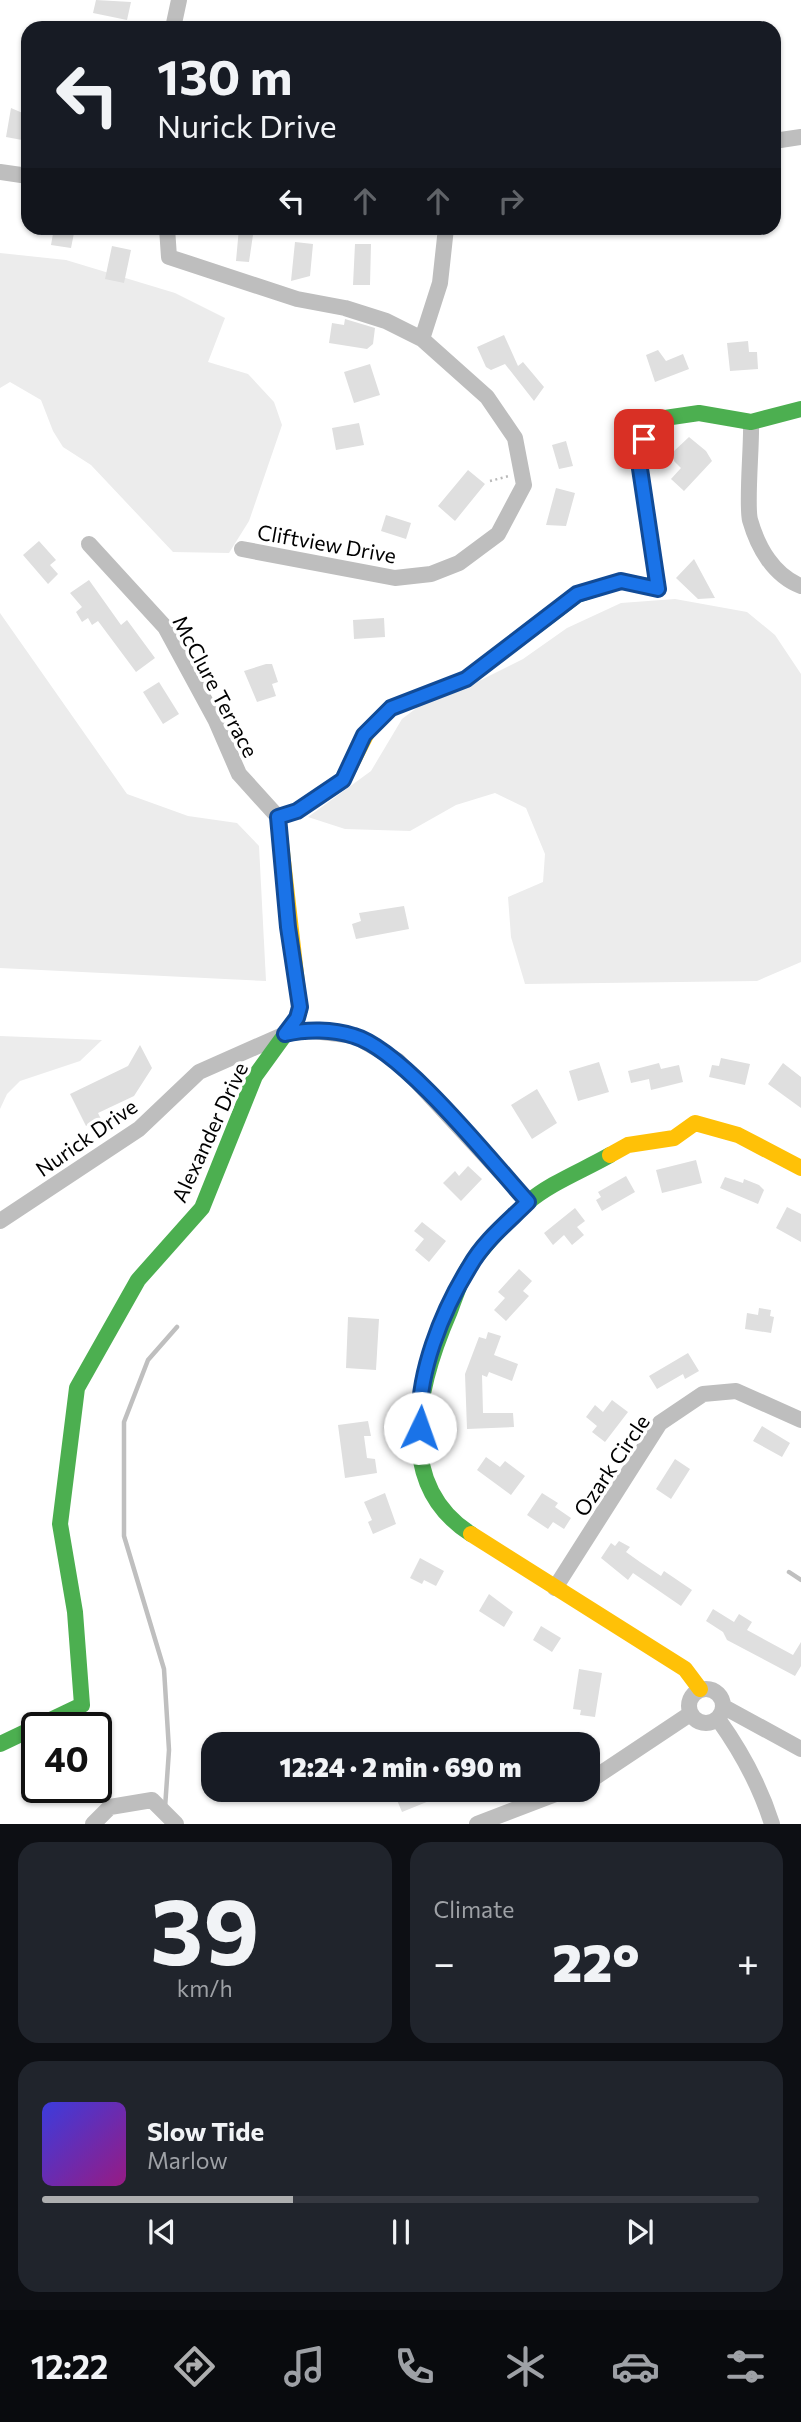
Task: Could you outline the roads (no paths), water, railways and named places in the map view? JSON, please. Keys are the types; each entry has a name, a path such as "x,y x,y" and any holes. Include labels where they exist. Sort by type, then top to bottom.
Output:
{"street":[{"path":"174,21 179,0"},
{"path":"781,140 801,137"},
{"path":"0,172 21,175"},
{"name":"Cliftview Drive","path":"167,235 169,257 297,299 345,308 386,321 422,339 487,397 515,438 524,485 498,534 459,564 431,574 395,578 242,549"},
{"path":"422,339 440,283 445,235"},
{"path":"278,817 297,811 343,780 364,735 391,708 466,679 577,594 621,581 658,589 639,462 644,439 658,419 699,413 751,422 801,410"},
{"path":"751,422 749,519 771,565 790,582 801,586"},
{"name":"McClure Terrace","path":"89,544 165,627 216,721 239,774 278,817"},
{"name":"Alexander Drive","path":"0,1744 82,1705 75,1612 60,1524 77,1388 138,1280 202,1208 255,1076 297,1018 300,1007 288,927 278,817"},
{"name":"Nurick Drive","path":"0,1221 139,1129 200,1072 285,1034 304,1030 355,1036 398,1061 528,1202"},
{"path":"772,1824 763,1797 721,1713 716,1692 700,1689 685,1669 454,1523 437,1502 423,1472 418,1406 433,1349 470,1264 528,1202 628,1145 674,1138 695,1123 738,1135 801,1168"},
{"name":"Ozark Circle","path":"555,1588 660,1423 704,1394 736,1391 801,1420"},
{"path":"690,1714 691,1697 700,1689"},
{"path":"690,1714 704,1724 721,1713"},
{"path":"721,1713 801,1749"},
{"path":"600,1774 690,1714"},
{"path":"93,1824 110,1807 152,1800 176,1824"},
{"path":"477,1824 535,1802"}],"waterway":[{"path":"165,1808 169,1750 164,1669 124,1536 124,1422 148,1360 177,1327"},
{"path":"789,1572 801,1580"}]}
